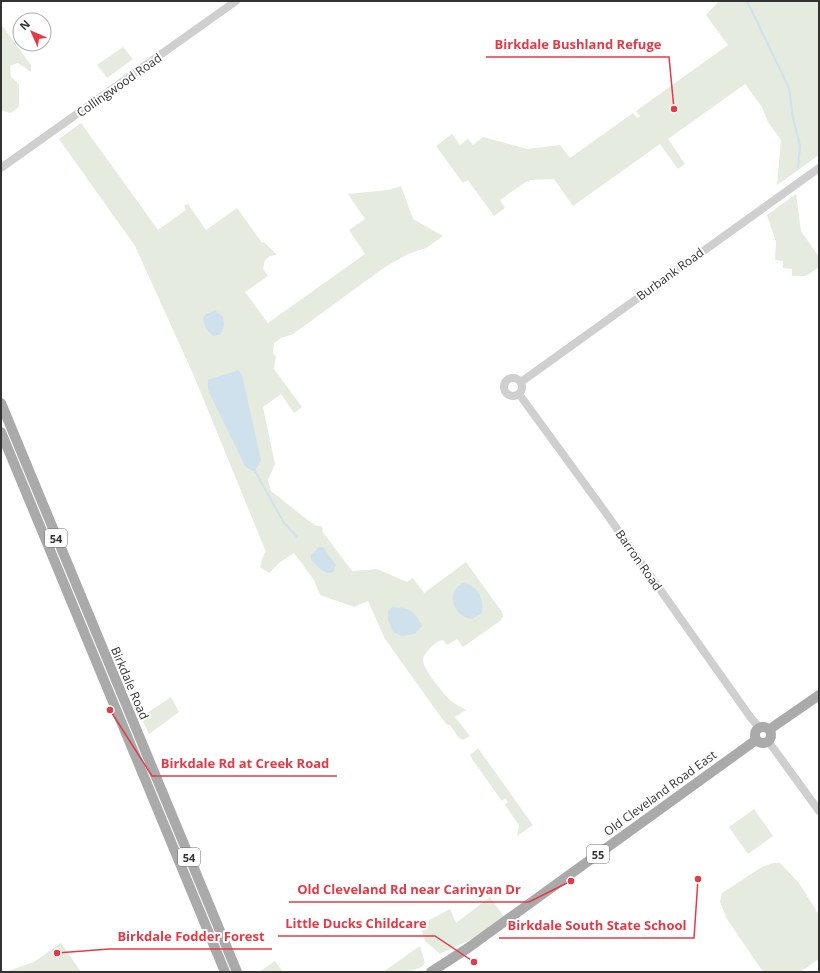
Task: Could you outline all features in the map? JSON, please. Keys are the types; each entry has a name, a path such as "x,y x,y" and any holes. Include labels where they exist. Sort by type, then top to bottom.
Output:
{"main road":[{"name":"Birkdale Road","path":"1,403 237,972"},
{"name":"Birkdale Road","path":"1,432 225,972"},
{"path":"764,728 772,736 768,742 762,743 756,740 755,733 819,695"},
{"name":"Old Cleveland Road East","path":"431,972 756,740"},
{"name":"Old Cleveland Road East","path":"437,972 456,959 462,951"}],"street":[{"name":"Collingwood Road","path":"1,168 236,1"},
{"name":"Burbank Road","path":"521,382 819,168"},
{"path":"511,378 517,378 521,382 522,390 518,394 514,396 508,394 505,390 504,385 511,378"},
{"name":"Barron Road","path":"518,394 608,516 751,718 764,728"},
{"path":"768,742 819,811"}],"shaded area":[{"path":"719,1 819,1 819,155 777,185 781,140 768,122 762,107 745,84 668,139 685,164 678,169 660,144 573,206 554,179 531,180 528,182 527,181 500,200 505,208 494,216 468,180 463,183 436,146 452,134 460,145 468,139 473,145 483,137 527,149 560,145 570,158 633,113 637,118 640,116 636,111 728,45 706,15"},
{"path":"1,25 12,39 12,52 22,52 31,65 31,72 18,63 10,66 11,77 19,84 19,107 11,113 1,110"},
{"path":"123,47 133,59 107,78 97,65"},
{"path":"81,123 158,230 186,210 184,205 188,204 206,230 237,208 262,243 264,242 277,255 270,256 265,260 263,269 268,276 245,292 268,323 365,254 349,230 365,219 348,194 388,190 401,186 413,219 443,236 426,248 408,254 385,267 293,334 281,338 274,343 273,353 276,357 274,369 302,407 294,413 281,394 263,407 275,464 268,480 271,491 309,521 317,526 321,526 323,529 322,531 352,571 377,569 407,582 413,578 424,593 466,562 502,612 503,617 500,621 463,647 457,639 447,645 443,640 441,640 430,648 423,659 429,674 443,692 450,700 466,710 455,717 470,736 463,740 459,738 450,725 446,724 385,639 368,601 354,607 320,595 314,580 294,553 279,563 269,573 260,567 266,552 194,376 135,246 59,139"},
{"path":"796,194 801,231 819,257 819,267 806,276 792,276 792,269 783,268 783,261 775,260 776,242 767,215"},
{"path":"171,697 179,712 149,734 141,717"},
{"path":"478,748 533,825 517,836 519,825 505,805 508,802 505,798 502,801 470,755"},
{"path":"754,809 773,836 748,854 729,827"},
{"path":"773,863 780,863 799,883 819,915 819,959 800,972 763,972 727,919 720,902 722,893 762,867"},
{"path":"490,897 505,918 486,932 440,954 425,941 420,925 450,909 456,923"},
{"path":"61,943 81,972 5,972 34,962"},
{"path":"420,946 425,963 418,969 383,972"},
{"path":"275,961 283,972 259,972"}],"water":[{"path":"215,310 223,317 224,326 220,335 213,336 206,329 203,319 205,315"},
{"path":"238,370 242,375 261,460 255,471 252,471 245,466 208,390 208,380"},
{"path":"319,547 323,547 336,565 333,572 327,573 320,569 311,560 311,555"},
{"path":"463,583 477,590 481,598 482,613 472,619 463,616 459,612 453,599 455,590"},
{"path":"392,607 403,608 411,611 417,617 422,626 415,634 402,636 393,632 388,620 388,612"}],"waterway":[{"path":"747,1 789,88 793,118 800,146 798,167"},
{"path":"255,471 284,523 297,537"}],"place":[{"name":"Birkdale Bushland Refuge","path":"674,109"},
{"name":"Birkdale Rd at Creek Road","path":"110,710"},
{"name":"Birkdale South State School","path":"698,879"},
{"name":"Old Cleveland Rd near Carinyan Dr","path":"571,881"},
{"name":"Birkdale Fodder Forest","path":"57,953"},
{"name":"Little Ducks Childcare","path":"474,962"}]}
